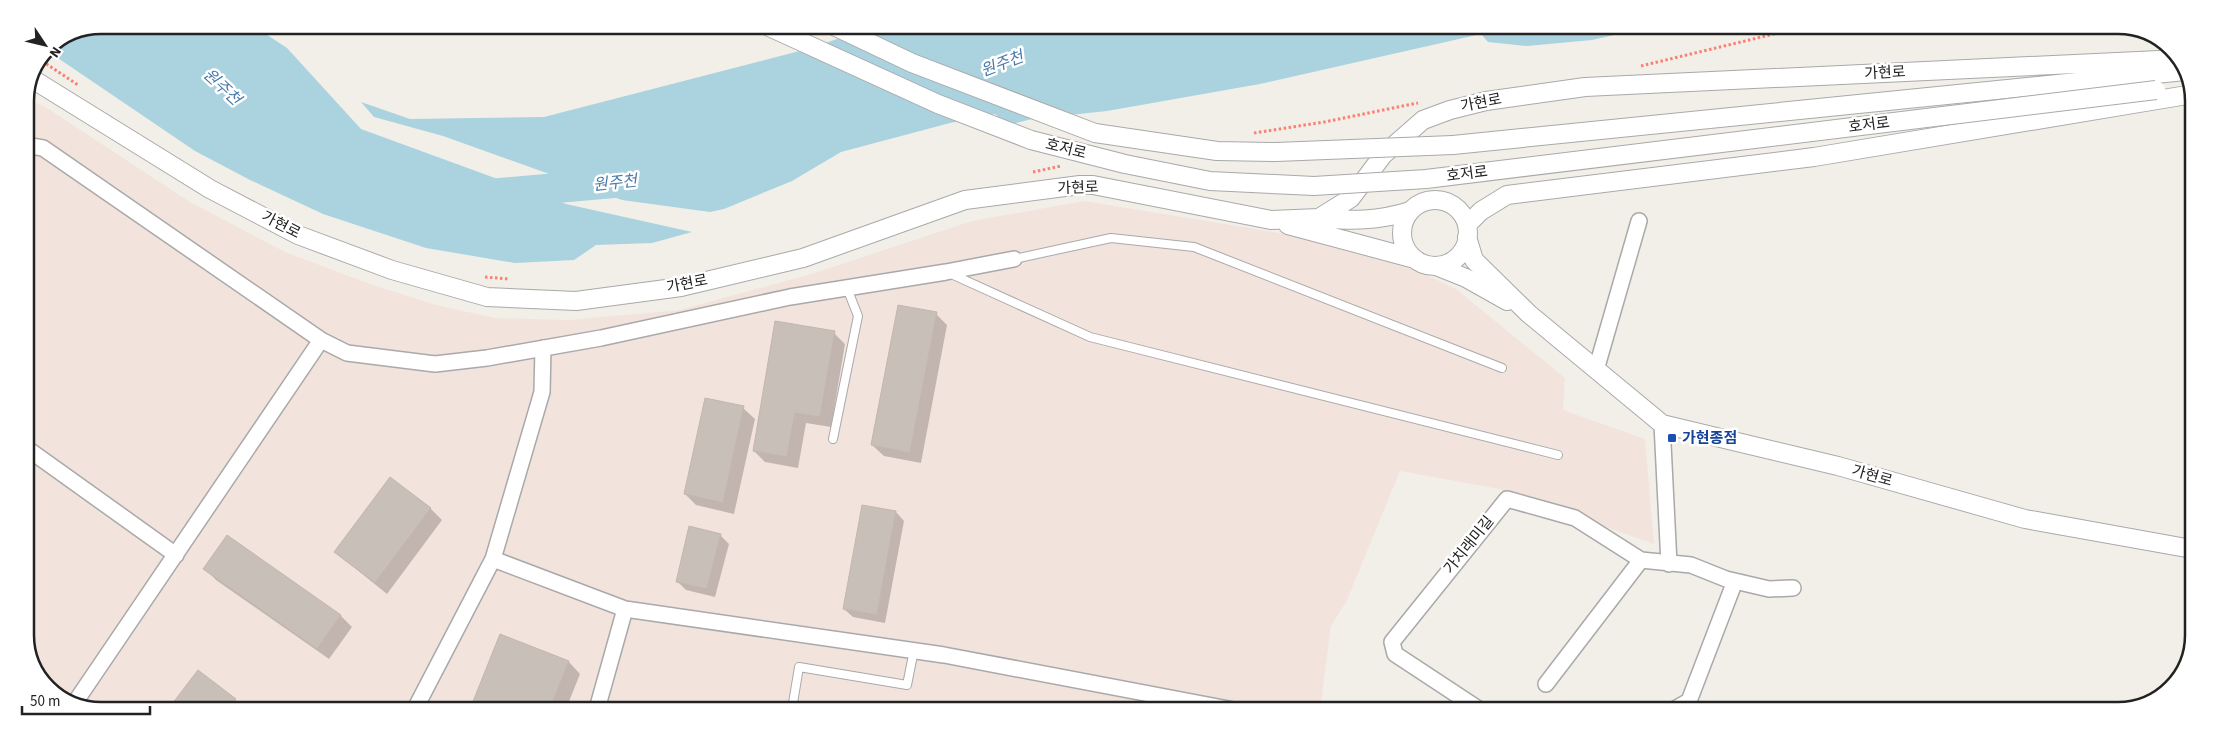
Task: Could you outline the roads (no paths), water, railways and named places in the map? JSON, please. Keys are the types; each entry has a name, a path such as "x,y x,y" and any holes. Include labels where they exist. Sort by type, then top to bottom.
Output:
{"street":[{"name":"호저로","path":"785,34 938,104 1030,140 1125,164 1210,181 1286,185 1314,186 1426,179 2156,90 2184,88"},
{"name":"호저로","path":"851,34 912,62 1095,133 1217,151 1276,152 1453,145 2173,64"},
{"name":"가현로","path":"37,82 210,189 298,235 392,270 487,297 576,301 681,286 803,258 965,200 1080,185 1093,185 1271,220 1319,218 1351,198 1382,155 1423,120 1450,110 1486,101 1585,87 2173,64"},
{"path":"1436,266 1448,263 1457,257 1464,248 1467,231 1481,211 1507,195 1814,157 2185,95"},
{"path":"34,142 321,340 347,353 435,364 601,338 790,297 946,272 1014,258"},
{"path":"34,146 43,148"},
{"path":"1319,218 1352,221 1388,218 1410,211 1427,201 1443,201 1456,208 1467,231 1474,260 1529,314"},
{"path":"1410,211 1402,229 1403,241 1407,251 1415,260"},
{"path":"1271,220 1436,266 1466,278 1529,314"},
{"path":"1596,370 1639,222"},
{"name":"가현로","path":"1529,314 1662,424 1838,466 2025,519 2185,548"},
{"path":"78,698 321,340"},
{"path":"420,702 493,558 542,392 543,348"},
{"path":"1662,424 1669,564"},
{"path":"34,453 176,555"},
{"name":"가치래미길","path":"1468,702 1395,654 1392,642 1507,498 1575,518 1641,560 1691,565 1735,581 1769,590 1793,588"},
{"path":"493,558 625,609 914,650 1191,702"},
{"path":"1546,684 1641,560"},
{"path":"1692,702 1735,581"},
{"path":"599,702 625,609"}],"lane":[{"path":"1014,258 1112,238 1194,247 1502,368"},
{"path":"946,272 1090,337 1558,455"},
{"path":"833,439 858,316 847,288"},
{"path":"793,702 799,667 907,685 914,650"}],"water":[{"path":"101,34 266,34 287,48 361,129 566,204 692,232 652,243 596,245 574,260 515,263 426,248 323,214 250,180 195,151 70,66 70,42 88,35"},
{"path":"852,34 1481,34 1260,84 1107,111 1032,119 1008,125 995,114 950,123 841,152 792,181 724,209 710,212 622,200 443,136 374,117 361,102 410,119 544,117 811,48"},
{"path":"1481,34 1619,34 1592,40 1527,46 1488,42"}],"waterway":[{"name":"원주천","path":"489,194 625,182"}],"place":[{"name":"가현종점","path":"1672,438"}]}
